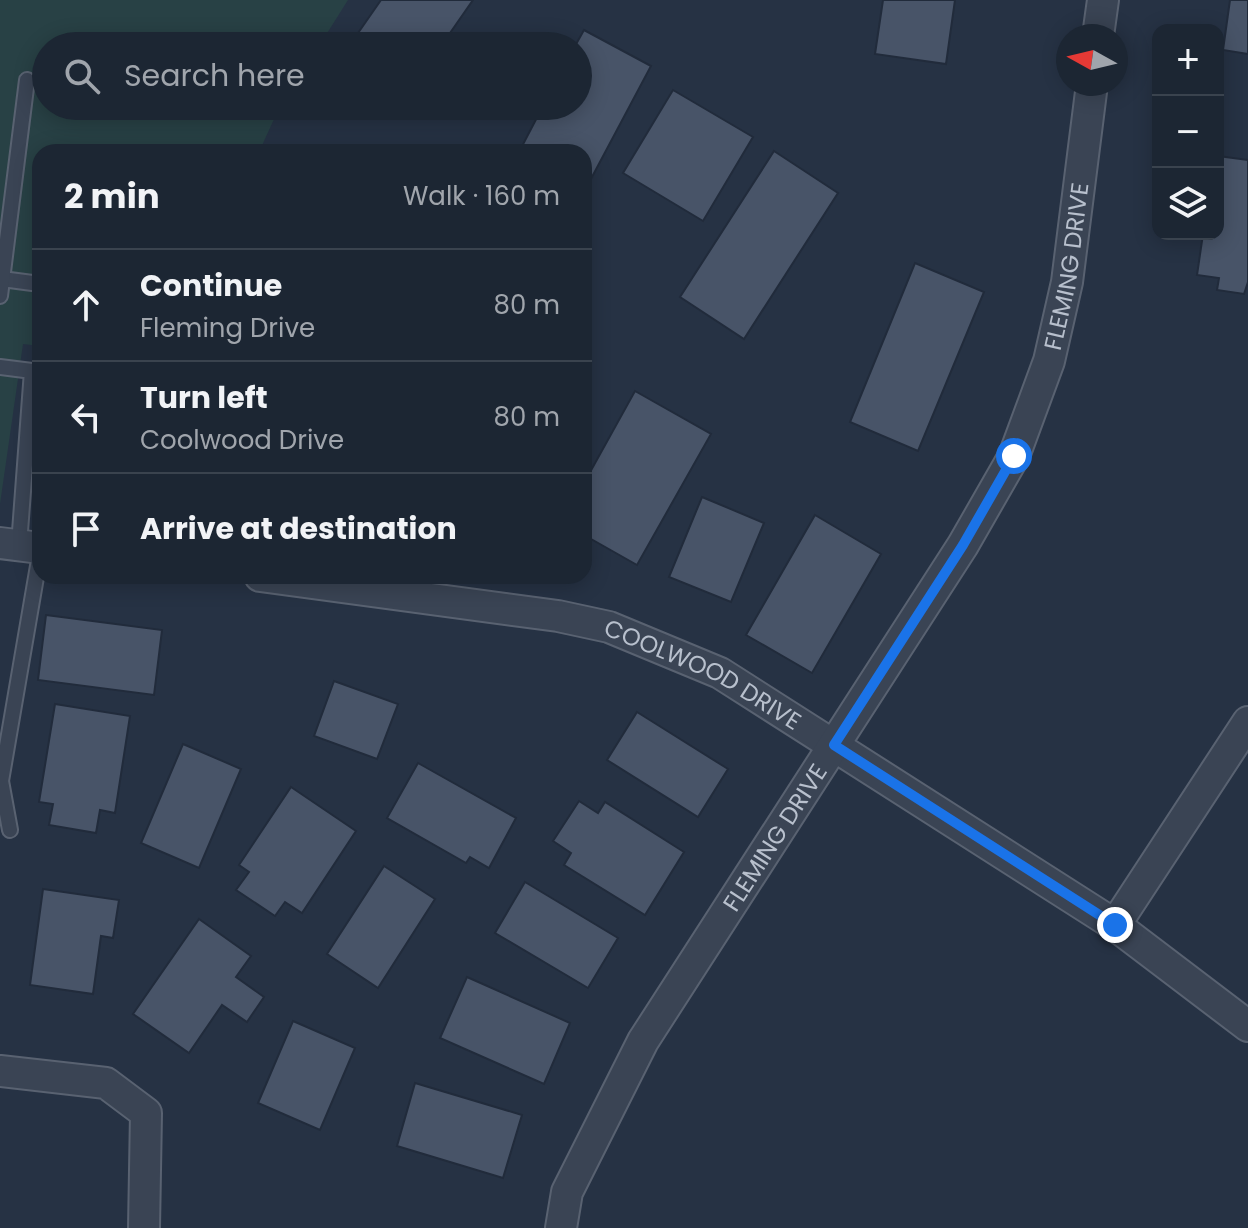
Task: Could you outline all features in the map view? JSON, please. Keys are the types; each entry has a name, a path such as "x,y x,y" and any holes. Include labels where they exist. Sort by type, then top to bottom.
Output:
{"street":[{"path":"1100,24 1103,0"},
{"name":"FLEMING DRIVE","path":"561,1228 567,1192 643,1041 963,545 1014,456 1049,361 1067,282 1090,96"},
{"name":"COOLWOOD DRIVE","path":"320,584 558,616 609,627 720,673 1115,925 1248,1026"},
{"path":"1115,925 1248,722"},
{"path":"0,1071 106,1083 146,1113 144,1228"}],"lane":[{"path":"0,296 27,80"},
{"path":"2,279 32,283"},
{"path":"0,367 32,371"},
{"path":"10,830 1,781 32,482"}],"green space":[{"path":"0,0 348,0 328,32 32,32 32,120 274,120 263,144 32,144 32,345 23,344 0,504"}],"building":[{"path":"381,0 473,0 451,32 359,32"},
{"path":"883,0 955,0 946,64 875,54"},
{"path":"1230,0 1248,0 1248,54 1224,50"},
{"path":"592,34 651,66 592,177 592,144 523,144 536,120 592,120"},
{"path":"673,90 753,137 703,221 623,173"},
{"path":"774,151 838,193 744,339 680,297"},
{"path":"1224,157 1248,160 1248,282 1244,294 1217,290 1219,278 1197,275 1202,240 1224,240"},
{"path":"915,263 984,292 918,451 850,422"},
{"path":"635,391 711,434 637,565 592,540 592,469"},
{"path":"702,497 764,523 731,602 669,577"},
{"path":"815,515 881,554 812,673 746,635"},
{"path":"46,615 162,630 154,695 38,680"},
{"path":"334,681 398,704 377,759 314,736"},
{"path":"55,704 130,716 115,813 100,810 96,833 49,825 53,804 39,802"},
{"path":"637,712 728,769 698,817 607,760"},
{"path":"183,744 241,769 199,868 141,843"},
{"path":"418,763 516,818 489,868 470,857 466,863 387,818"},
{"path":"291,787 356,831 302,913 285,902 275,916 236,890 249,872 239,865"},
{"path":"579,801 598,813 605,802 684,852 645,915 564,865 571,853 553,841"},
{"path":"384,866 435,899 378,988 327,954"},
{"path":"525,882 618,938 588,988 495,933"},
{"path":"43,889 119,900 113,938 101,936 93,994 30,985"},
{"path":"199,919 251,956 236,977 264,997 247,1022 222,1005 189,1053 133,1014"},
{"path":"467,977 570,1023 544,1084 440,1038"},
{"path":"293,1021 355,1048 320,1130 258,1103"},
{"path":"415,1083 522,1115 503,1178 397,1146"}],"route":[{"path":"1014,456 963,545 834,745 1115,925"}]}
